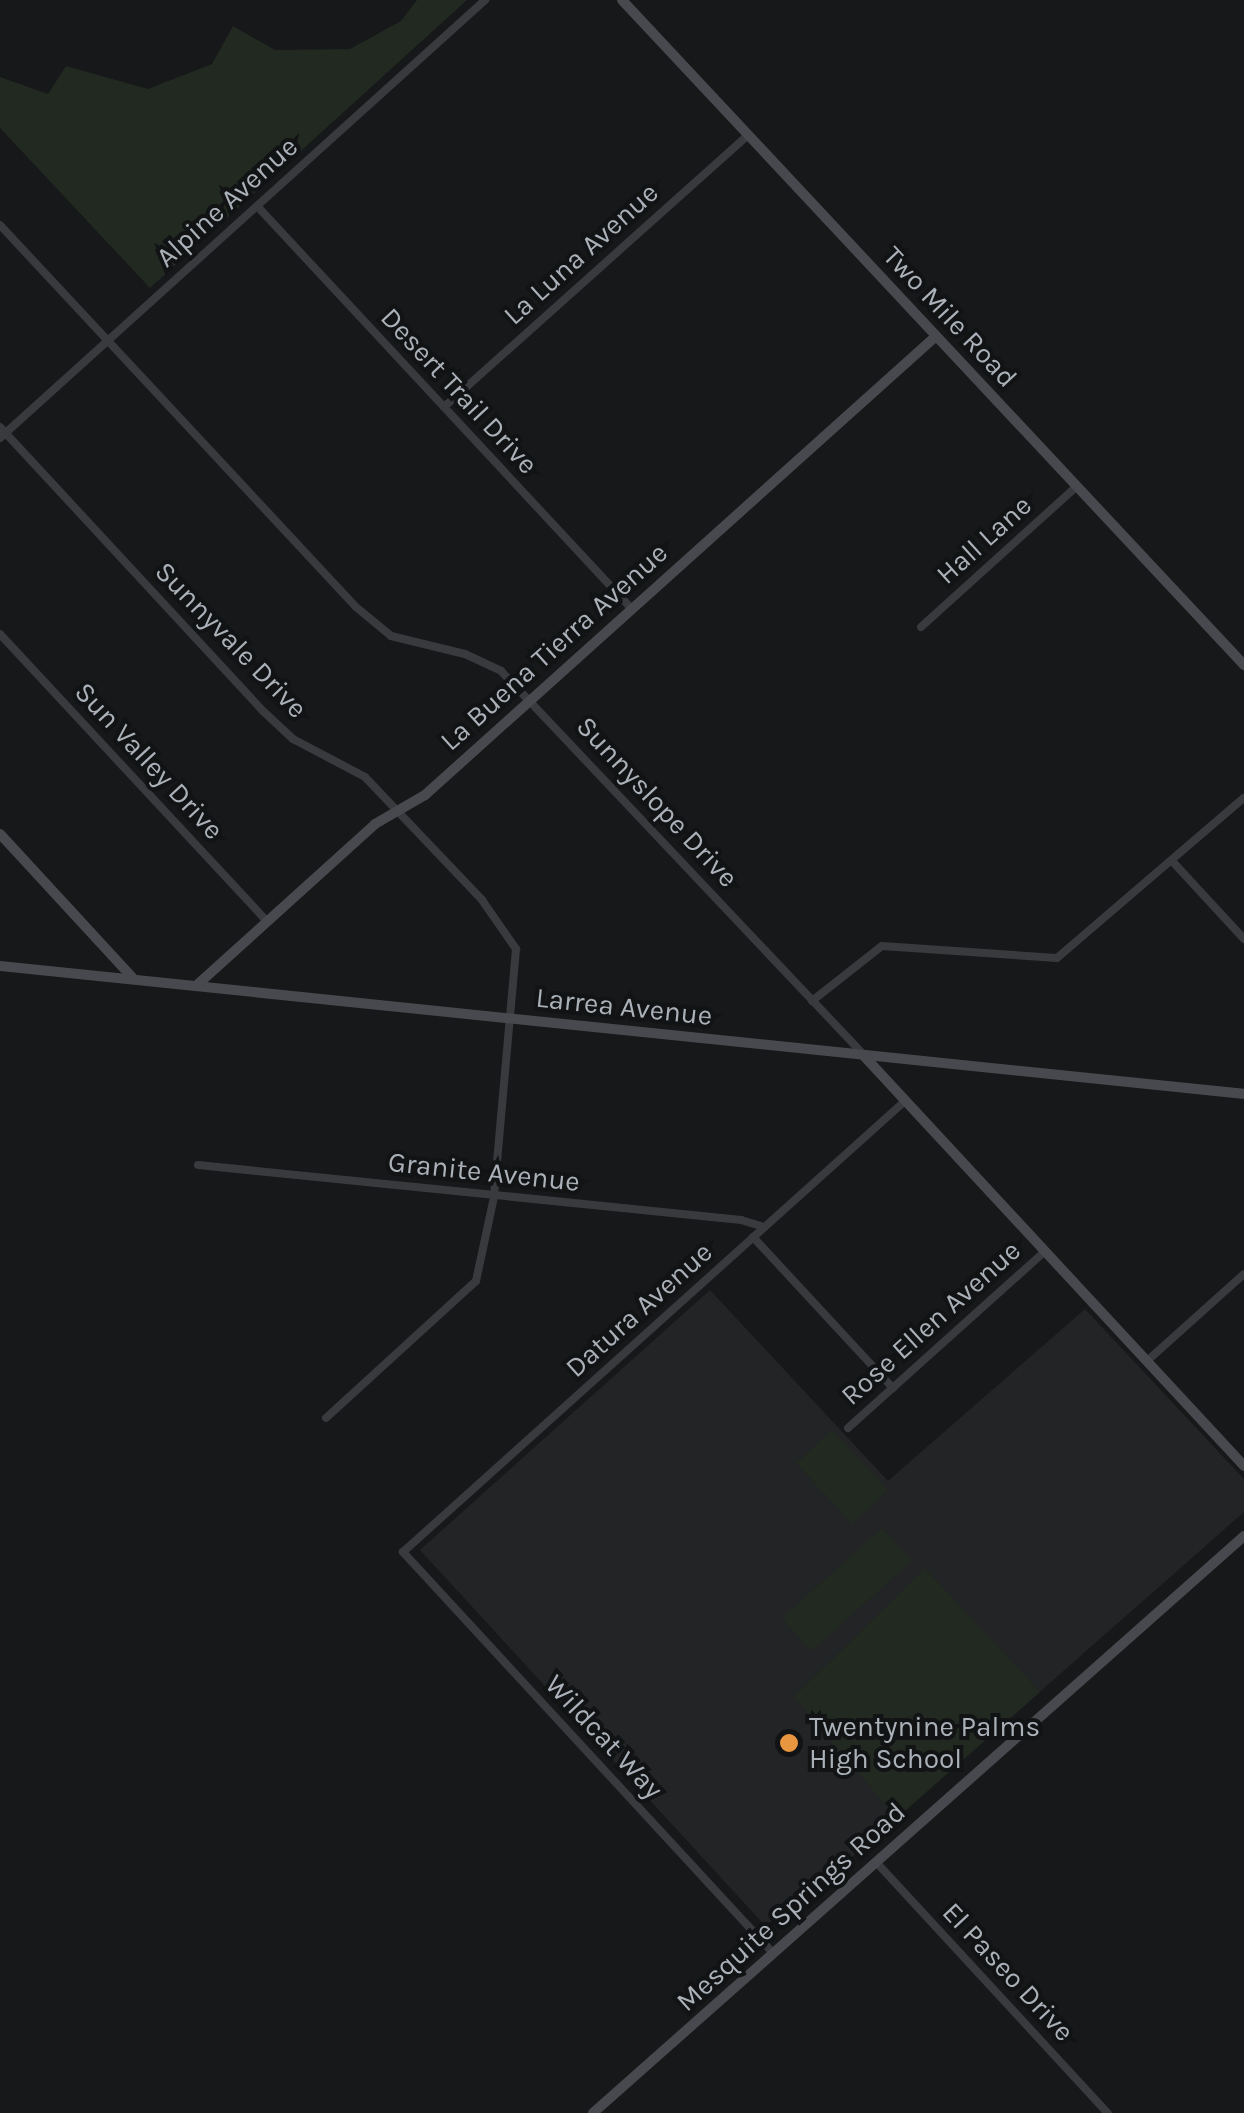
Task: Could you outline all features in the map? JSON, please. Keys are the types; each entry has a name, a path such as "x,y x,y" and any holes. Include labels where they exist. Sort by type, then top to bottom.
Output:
{"street":[{"name":"Alpine Avenue","path":"2,433 486,0"},
{"name":"Two Mile Road","path":"622,0 1244,665"},
{"name":"La Luna Avenue","path":"444,408 748,135"},
{"name":"Desert Trail Drive","path":"257,206 630,607"},
{"name":"Sunnyslope Drive","path":"0,224 378,627 404,641 493,664 530,700 1244,1466"},
{"name":"La Buena Tierra Avenue","path":"198,985 375,824 398,812 530,700 936,336"},
{"name":"Sunnyvale Drive","path":"2,433 263,711 293,739 365,776 507,929 516,949 494,1197 476,1281 326,1418"},
{"name":"Hall Lane","path":"920,626 1077,486"},
{"name":"Sun Valley Drive","path":"0,634 266,920"},
{"path":"812,1001 882,946 1057,958 1174,862 1244,798"},
{"path":"0,834 132,977"},
{"path":"1174,862 1244,939"},
{"name":"Larrea Avenue","path":"0,966 1244,1094"},
{"name":"Datura Avenue","path":"403,1552 905,1101"},
{"name":"Granite Avenue","path":"198,1165 741,1220 764,1227"},
{"path":"753,1237 892,1388"},
{"name":"Rose Ellen Avenue","path":"848,1428 1044,1252"},
{"path":"1146,1361 1244,1274"},
{"name":"Mesquite Springs Road","path":"593,2113 1244,1536"},
{"name":"Wildcat Way","path":"403,1552 773,1953"},
{"name":"El Paseo Drive","path":"876,1862 1108,2113"}],"shaded area":[{"path":"417,0 467,0 150,288 0,128 0,77 48,94 66,66 148,89 212,64 233,26 275,50 350,49 401,21"},
{"name":"Twentynine Palms High School","path":"710,1290 888,1481 1085,1309 1244,1479 1244,1512 769,1930 420,1550"},
{"path":"832,1430 888,1490 852,1524 796,1463"},
{"path":"882,1528 912,1561 811,1651 782,1618"},
{"path":"925,1568 1040,1692 897,1818 794,1697"}],"place":[{"name":"Twentynine Palms High School","path":"789,1743"}]}
